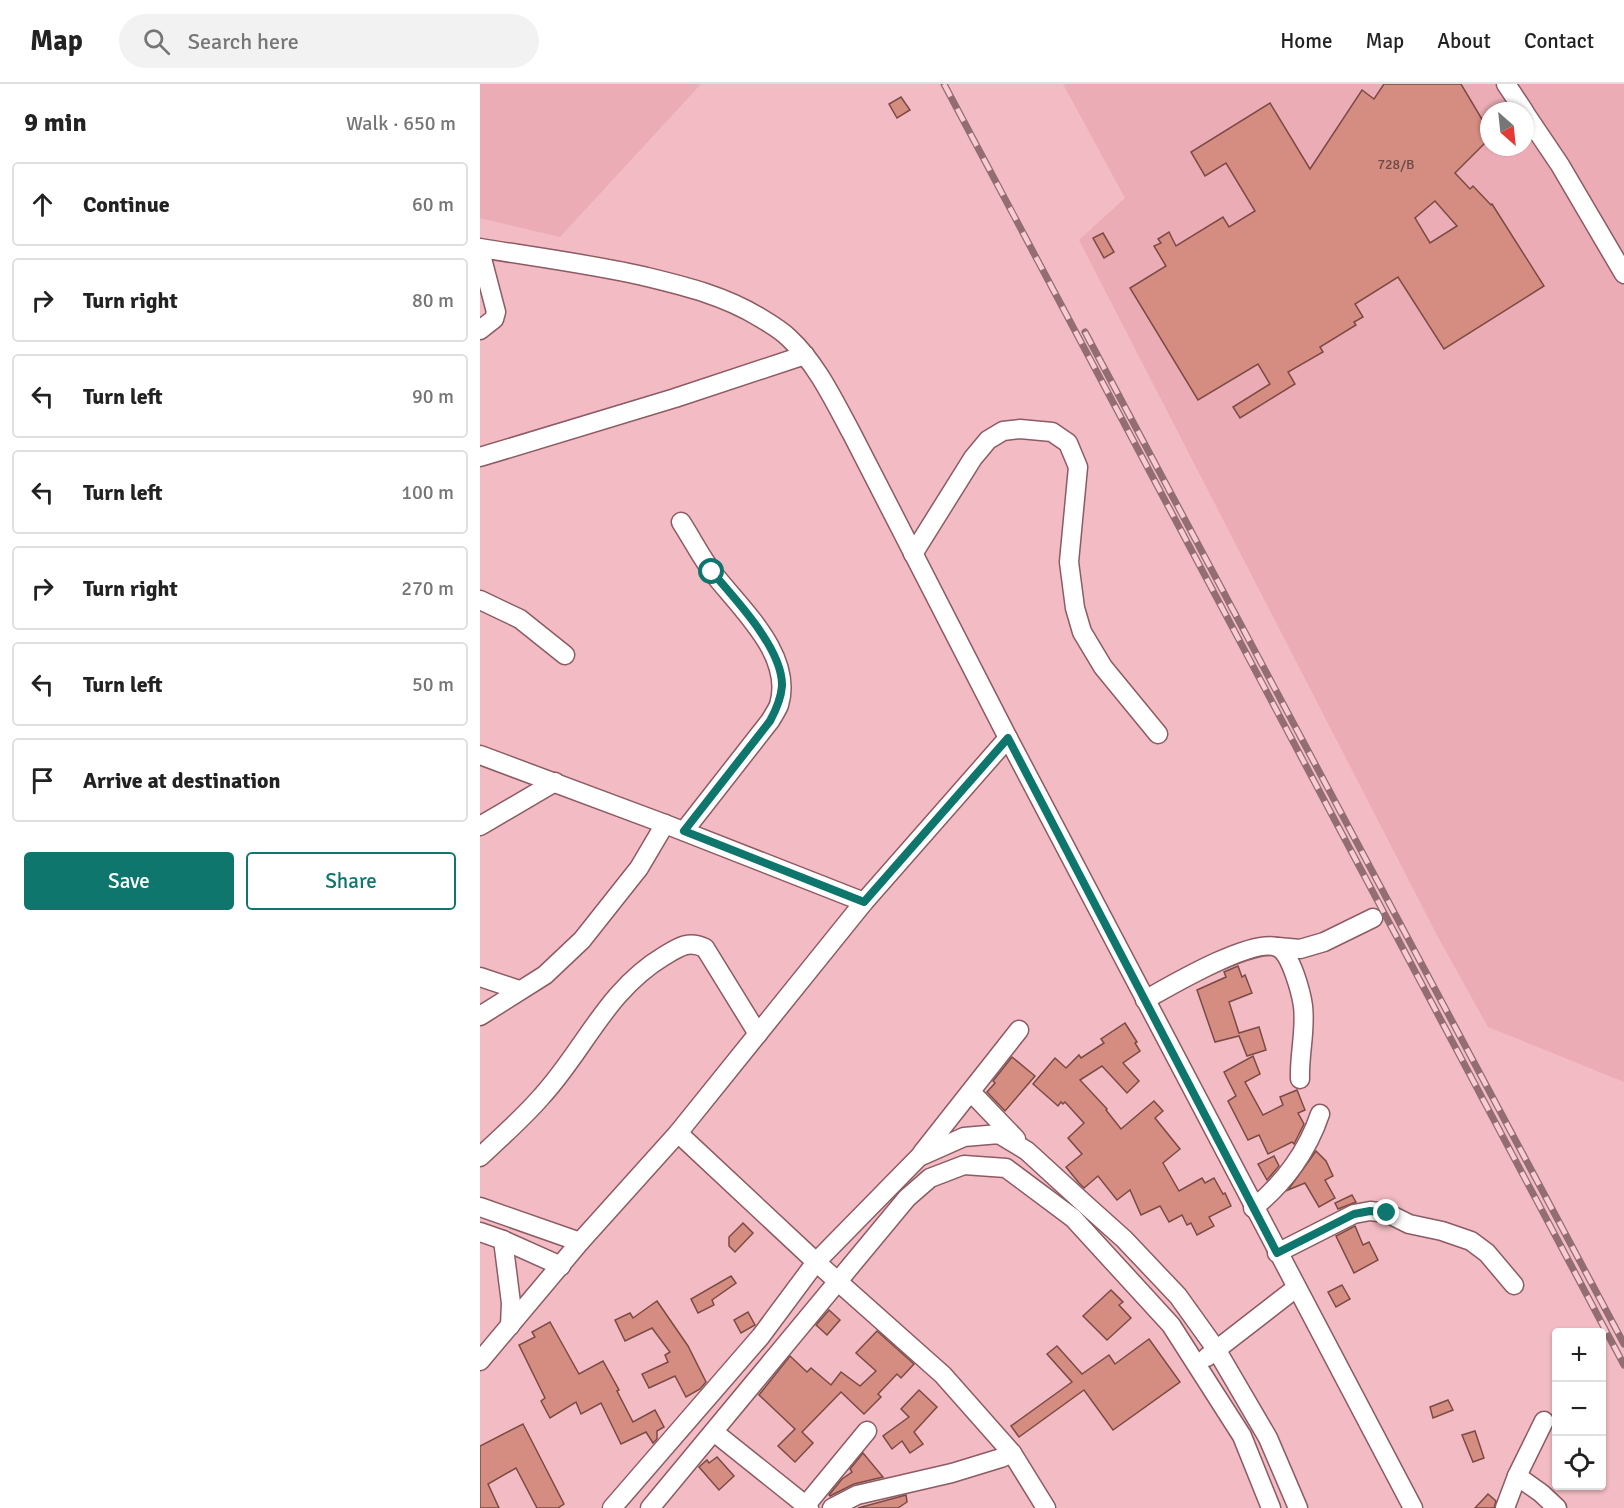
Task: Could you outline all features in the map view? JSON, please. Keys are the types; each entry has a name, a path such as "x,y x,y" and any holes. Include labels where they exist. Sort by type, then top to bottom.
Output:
{"street":[{"path":"1506,84 1518,102"},
{"path":"1534,127 1560,165 1624,274"},
{"path":"480,330 494,319 496,312 480,250 601,267 695,288 739,306 767,322 788,337 805,355 830,393 1253,1208 1413,1508"},
{"path":"480,457 675,398 805,355"},
{"path":"913,554 973,458 988,440 1003,431 1020,429 1052,432 1068,443 1078,467 1069,562 1075,608 1082,632 1103,667 1158,734"},
{"path":"681,522 712,572 759,627 775,659 782,684 778,706 770,721 684,831"},
{"path":"480,600 520,619 565,655"},
{"path":"480,1361 580,1242 678,1133 864,902 1008,738"},
{"path":"480,755 684,831 864,902"},
{"path":"480,826 555,782"},
{"path":"480,1016 545,975 582,940 639,868 665,824"},
{"path":"1145,1000 1234,954 1263,945 1300,949 1324,942 1373,918"},
{"path":"480,1157 543,1095 607,1007 644,968 684,944 695,943 705,948 758,1034"},
{"path":"1278,947 1289,963 1303,1007 1300,1079"},
{"path":"480,977 519,990"},
{"path":"612,1508 760,1336 816,1262 919,1157 1019,1030"},
{"path":"971,1092 1080,1211 1171,1325 1242,1436 1271,1508"},
{"path":"1253,1208 1287,1175 1312,1138 1320,1114"},
{"path":"678,1133 837,1282 943,1375 1012,1453 1047,1508"},
{"path":"919,1157 964,1137 999,1134 1027,1151"},
{"path":"629,1488 651,1507 907,1198 930,1178 964,1165 1006,1168 1124,1239 1178,1296 1216,1349 1268,1438 1298,1508"},
{"path":"480,1207 580,1242"},
{"path":"1277,1253 1354,1214 1370,1211 1387,1213 1409,1224 1442,1231 1471,1241 1487,1253 1514,1285"},
{"path":"480,1232 561,1266"},
{"path":"502,1240 511,1303 510,1326"},
{"path":"1197,1365 1296,1288"},
{"path":"1505,1508 1517,1476 1544,1421"},
{"path":"714,1432 808,1507 867,1431"},
{"path":"832,1508 856,1495 952,1473 1012,1453"},
{"path":"1517,1476 1557,1508"}],"shaded area":[{"path":"480,84 701,84 560,237 480,218"},
{"path":"1063,84 1624,84 1624,1082 1488,1027 1438,937 1079,240 1125,198"}],"building":[{"path":"1384,84 1461,84 1480,116 1480,148 1455,173 1470,189 1473,186 1492,204 1544,286 1444,349 1398,277 1355,304 1363,317 1354,322 1356,325 1320,347 1323,352 1288,372 1295,384 1240,418 1233,407 1270,384 1258,364 1198,400 1130,288 1166,266 1154,246 1161,243 1158,239 1169,232 1176,246 1223,217 1229,227 1255,211 1226,163 1205,176 1191,152 1270,103 1310,169 1362,90 1374,99","holes":["1435,201 1457,226 1430,243 1415,218"]},
{"path":"901,97 910,110 897,118 889,104"},
{"path":"1103,233 1114,252 1104,258 1093,238"},
{"path":"1238,966 1242,977 1245,975 1252,993 1229,1002 1239,1033 1259,1027 1266,1050 1247,1056 1239,1036 1215,1042 1197,990 1226,977 1224,972"},
{"path":"1125,1023 1140,1051 1123,1063 1139,1081 1127,1093 1102,1066 1080,1080 1107,1109 1121,1129 1154,1101 1163,1111 1155,1118 1180,1149 1163,1163 1179,1191 1202,1178 1205,1183 1214,1178 1231,1206 1209,1217 1214,1226 1197,1235 1191,1223 1187,1225 1182,1215 1169,1222 1160,1206 1141,1215 1130,1190 1117,1200 1098,1176 1084,1188 1066,1167 1082,1154 1068,1138 1084,1123 1065,1102 1063,1104 1061,1102 1058,1106 1033,1084 1055,1058 1066,1068 1079,1055 1081,1058 1104,1043 1101,1039"},
{"path":"1253,1056 1260,1074 1245,1082 1263,1115 1283,1105 1280,1097 1297,1090 1305,1110 1298,1113 1304,1124 1294,1144 1292,1142 1268,1154 1259,1135 1248,1140 1228,1101 1236,1096 1224,1072"},
{"path":"1012,1057 1035,1076 1005,1111 987,1092"},
{"path":"1316,1151 1326,1161 1333,1176 1325,1180 1335,1198 1319,1207 1305,1183 1288,1190"},
{"path":"1274,1156 1279,1166 1267,1180 1258,1164"},
{"path":"1352,1195 1356,1202 1338,1209 1335,1203"},
{"path":"743,1223 753,1233 735,1252 729,1246 729,1237"},
{"path":"1355,1226 1363,1245 1369,1242 1378,1260 1354,1273 1336,1236"},
{"path":"731,1276 736,1283 712,1300 714,1305 698,1313 691,1299"},
{"path":"1342,1285 1350,1299 1336,1307 1328,1292"},
{"path":"1111,1290 1123,1302 1119,1305 1131,1318 1107,1340 1083,1316"},
{"path":"657,1301 688,1346 706,1382 700,1389 686,1397 675,1376 649,1388 642,1374 668,1362 665,1355 670,1352 652,1328 625,1341 615,1320 630,1313 633,1318"},
{"path":"829,1310 840,1320 827,1335 816,1325"},
{"path":"748,1312 755,1325 741,1333 734,1320"},
{"path":"550,1322 579,1374 603,1361 633,1422 655,1410 664,1427 657,1431 657,1439 653,1443 646,1432 621,1444 601,1403 581,1414 576,1402 550,1418 541,1401 545,1398 519,1345 535,1337 532,1332"},
{"path":"877,1331 914,1364 901,1378 897,1374 878,1394 881,1397 864,1414 841,1392 802,1432 813,1443 795,1462 778,1446 795,1429 759,1395 790,1356 807,1372 811,1368 831,1385 841,1372 860,1386 876,1371 856,1353"},
{"path":"1149,1339 1180,1382 1113,1430 1084,1390 1019,1437 1011,1426 1072,1382 1047,1354 1057,1346 1082,1374 1109,1355 1115,1364"},
{"path":"919,1390 937,1407 914,1432 923,1444 910,1453 902,1441 892,1449 883,1436 909,1417 901,1409"},
{"path":"1448,1400 1453,1410 1433,1418 1430,1407"},
{"path":"523,1424 564,1504 558,1508 537,1508 516,1468 488,1484 499,1508 480,1508 480,1446"},
{"path":"1475,1431 1484,1458 1473,1462 1462,1435"},
{"path":"863,1453 883,1477 854,1484 830,1496 842,1479 852,1472 850,1469"},
{"path":"717,1457 734,1476 719,1490 699,1467 707,1460 709,1463"},
{"path":"1488,1494 1496,1501 1494,1508 1475,1508"},
{"path":"906,1495 907,1502 898,1508 858,1508"}],"railway":[{"path":"944,84 1624,1365"},
{"path":"1085,332 1624,1344"}],"route":[{"path":"712,572 759,627 775,659 782,684 778,706 770,721 684,831 864,902 1008,738 1277,1253 1354,1214 1370,1211 1387,1213"}]}
